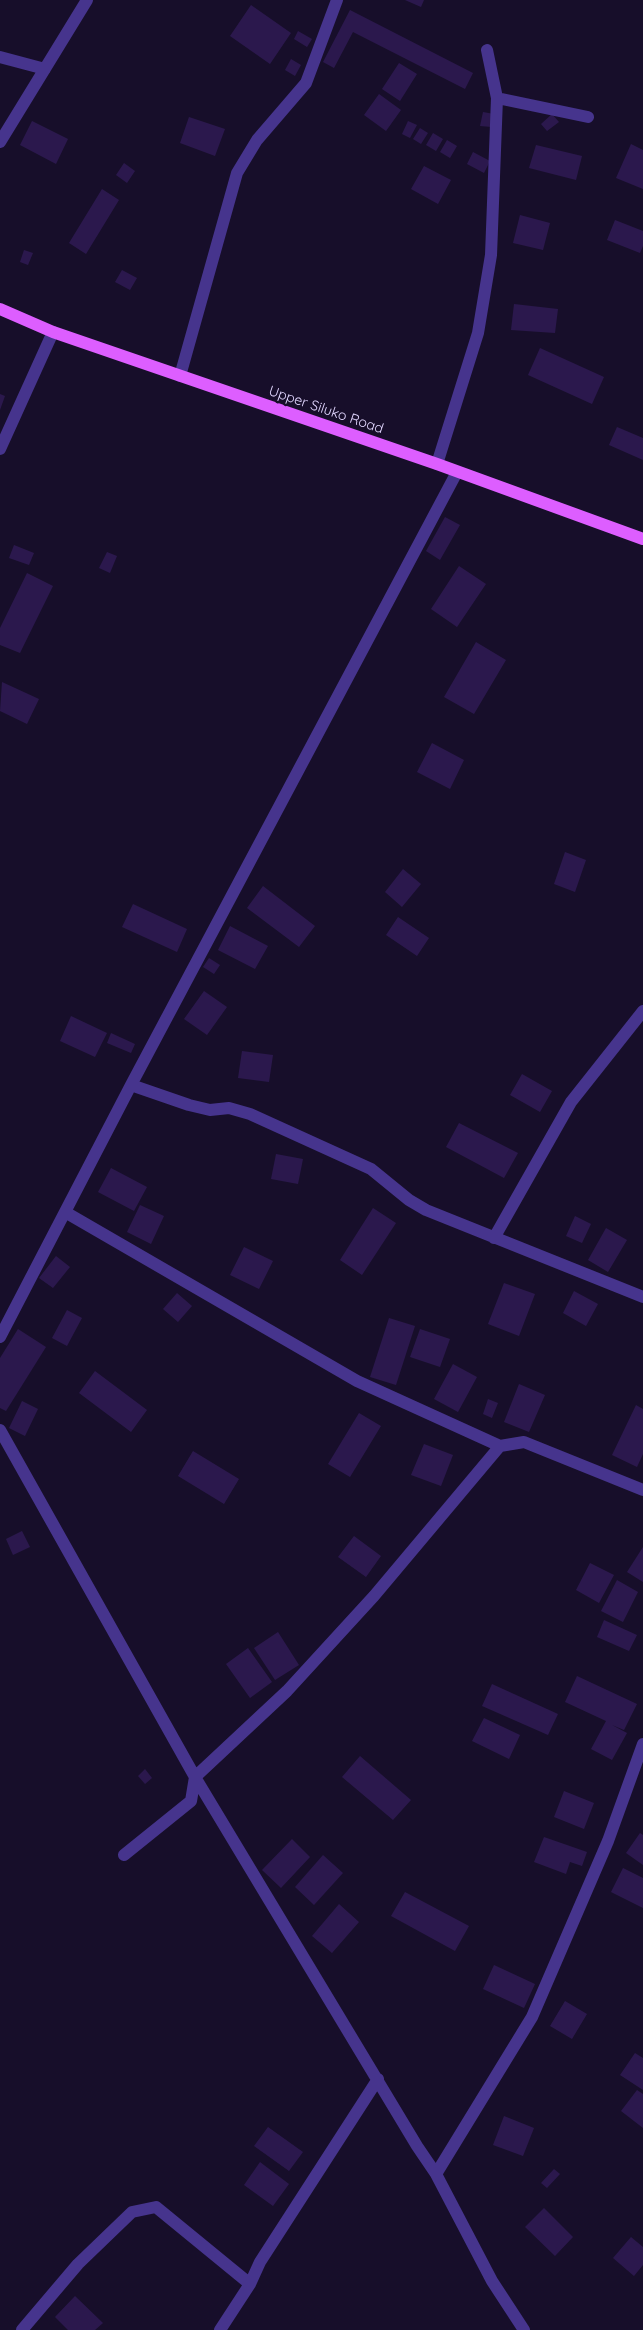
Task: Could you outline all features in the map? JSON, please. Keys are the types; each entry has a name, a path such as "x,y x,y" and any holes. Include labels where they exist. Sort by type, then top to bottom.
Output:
{"main road":[{"name":"Upper Siluko Road","path":"0,309 52,332 437,464 643,539"}],"street":[{"path":"0,142 87,0"},
{"path":"180,376 238,173 257,140 306,83 337,0"},
{"path":"437,464 478,332 491,255 497,98 487,50"},
{"path":"0,57 45,69"},
{"path":"497,98 588,117 512,104"},
{"path":"0,448 52,332"},
{"path":"0,1337 131,1085 457,472"},
{"path":"494,1238 571,1102 643,1010"},
{"path":"131,1085 189,1105 210,1110 229,1108 250,1114 371,1169 409,1200 426,1210 643,1297"},
{"path":"65,1212 357,1382 500,1446 524,1442 643,1490"},
{"path":"0,1430 195,1778 436,2174 492,2281 524,2330"},
{"path":"124,1855 191,1801 195,1778 287,1691 374,1596 500,1446"},
{"path":"436,2174 532,2017 608,1841 643,1744"},
{"path":"220,2330 250,2284 260,2262 378,2079"},
{"path":"22,2330 78,2264 132,2212 156,2207 250,2284"}],"building":[{"path":"405,0 424,0 421,7"},
{"path":"251,5 291,33 270,64 230,36"},
{"path":"350,10 473,73 465,89 353,32 334,68 323,62"},
{"path":"298,31 312,39 307,47 294,39"},
{"path":"291,59 301,65 295,76 285,70"},
{"path":"399,63 417,74 400,101 382,89"},
{"path":"379,94 401,110 386,131 364,115"},
{"path":"483,112 494,114 492,127 480,126"},
{"path":"552,114 559,122 547,131 541,124"},
{"path":"189,117 225,129 215,156 180,143"},
{"path":"32,121 68,139 56,164 20,145"},
{"path":"408,121 417,125 410,138 402,134"},
{"path":"420,128 428,133 421,144 413,139"},
{"path":"433,133 443,139 436,151 426,145"},
{"path":"447,140 457,146 450,158 440,152"},
{"path":"631,144 643,150 643,189 616,178"},
{"path":"536,145 582,156 576,180 529,168"},
{"path":"473,152 490,161 484,173 467,164"},
{"path":"124,163 135,171 127,183 116,175"},
{"path":"424,166 451,180 438,204 411,189"},
{"path":"102,189 119,200 86,254 69,243"},
{"path":"520,215 550,223 543,250 513,243"},
{"path":"615,220 643,231 643,246 640,253 607,240"},
{"path":"24,250 33,253 28,265 20,262"},
{"path":"122,270 137,278 130,290 115,282"},
{"path":"514,304 558,309 555,333 511,330"},
{"path":"540,348 604,377 592,404 528,375"},
{"path":"0,394 5,396 0,410"},
{"path":"617,427 643,438 643,460 609,445"},
{"path":"445,517 460,525 440,560 426,551"},
{"path":"14,545 34,553 29,565 9,558"},
{"path":"107,552 117,556 110,573 99,568"},
{"path":"459,566 486,584 457,627 431,609"},
{"path":"27,573 53,586 20,653 0,645 0,628"},
{"path":"476,642 506,660 474,714 444,697"},
{"path":"2,682 39,699 27,724 0,711"},
{"path":"432,743 464,760 450,789 417,772"},
{"path":"565,852 586,860 575,892 554,884"},
{"path":"403,869 421,884 402,907 385,892"},
{"path":"263,886 315,926 299,947 247,908"},
{"path":"133,904 187,929 177,952 122,927"},
{"path":"398,917 429,938 417,956 386,935"},
{"path":"230,926 268,946 255,969 218,950"},
{"path":"209,958 220,965 214,974 203,967"},
{"path":"204,991 227,1007 207,1035 184,1019"},
{"path":"71,1016 107,1033 95,1057 60,1041"},
{"path":"111,1033 135,1044 131,1053 107,1043"},
{"path":"242,1051 273,1055 269,1082 238,1078"},
{"path":"522,1074 552,1091 540,1112 510,1095"},
{"path":"459,1123 518,1153 504,1178 446,1147"},
{"path":"276,1154 303,1159 298,1184 271,1179"},
{"path":"111,1168 147,1187 134,1211 98,1192"},
{"path":"140,1205 164,1216 151,1244 127,1232"},
{"path":"373,1208 396,1223 362,1275 340,1260"},
{"path":"575,1216 591,1224 582,1243 566,1236"},
{"path":"606,1228 627,1240 608,1272 588,1260"},
{"path":"244,1247 273,1261 259,1289 230,1275"},
{"path":"56,1256 70,1267 53,1288 39,1278"},
{"path":"504,1283 535,1294 519,1336 488,1324"},
{"path":"574,1291 598,1304 586,1326 563,1313"},
{"path":"177,1293 192,1306 178,1322 163,1309"},
{"path":"67,1310 82,1318 67,1346 52,1338"},
{"path":"389,1318 415,1326 396,1385 370,1377"},
{"path":"18,1329 46,1347 6,1411 0,1408 0,1358"},
{"path":"420,1329 450,1339 440,1367 410,1357"},
{"path":"453,1364 477,1377 458,1412 434,1399"},
{"path":"95,1371 147,1410 131,1432 79,1393"},
{"path":"519,1384 545,1395 529,1432 504,1422"},
{"path":"488,1399 498,1403 492,1418 483,1414"},
{"path":"22,1401 38,1409 25,1436 9,1428"},
{"path":"636,1405 643,1409 643,1454 637,1467 612,1455"},
{"path":"359,1413 381,1426 350,1477 328,1464"},
{"path":"424,1444 453,1455 441,1486 411,1475"},
{"path":"193,1451 239,1479 224,1504 178,1476"},
{"path":"22,1531 30,1547 13,1555 6,1539"},
{"path":"354,1536 381,1556 366,1577 338,1557"},
{"path":"643,1547 643,1582 627,1572"},
{"path":"590,1563 614,1575 599,1603 576,1590"},
{"path":"617,1580 638,1592 623,1622 601,1611"},
{"path":"604,1620 637,1635 629,1651 597,1637"},
{"path":"278,1632 299,1665 275,1680 254,1648"},
{"path":"248,1648 272,1682 250,1698 226,1664"},
{"path":"577,1676 637,1704 624,1730 612,1725 627,1733 612,1760 591,1749 606,1721 565,1702"},
{"path":"492,1684 558,1714 548,1735 482,1706"},
{"path":"484,1718 520,1735 509,1759 472,1741"},
{"path":"360,1756 411,1800 393,1820 342,1777"},
{"path":"145,1769 152,1778 145,1784 138,1776"},
{"path":"564,1791 594,1803 584,1829 554,1817"},
{"path":"640,1833 643,1835 643,1865 626,1853"},
{"path":"544,1837 587,1852 582,1866 570,1862 566,1874 534,1862"},
{"path":"292,1839 310,1857 281,1888 262,1870"},
{"path":"323,1855 343,1873 314,1905 295,1887"},
{"path":"623,1868 643,1878 643,1908 611,1892"},
{"path":"405,1892 469,1926 455,1951 391,1916"},
{"path":"339,1904 359,1922 332,1953 312,1936"},
{"path":"494,1965 535,1984 524,2008 483,1989"},
{"path":"565,2001 587,2014 572,2039 550,2026"},
{"path":"635,2053 643,2058 643,2090 620,2075"},
{"path":"637,2090 643,2094 643,2128 621,2111"},
{"path":"504,2116 534,2128 523,2156 493,2145"},
{"path":"268,2127 303,2152 289,2171 254,2146"},
{"path":"260,2162 289,2184 273,2206 244,2185"},
{"path":"554,2169 560,2174 547,2188 541,2183"},
{"path":"544,2208 573,2237 555,2256 525,2227"},
{"path":"631,2237 643,2247 643,2265 634,2276 613,2258"},
{"path":"75,2296 103,2323 95,2330 68,2330 55,2317"}]}
